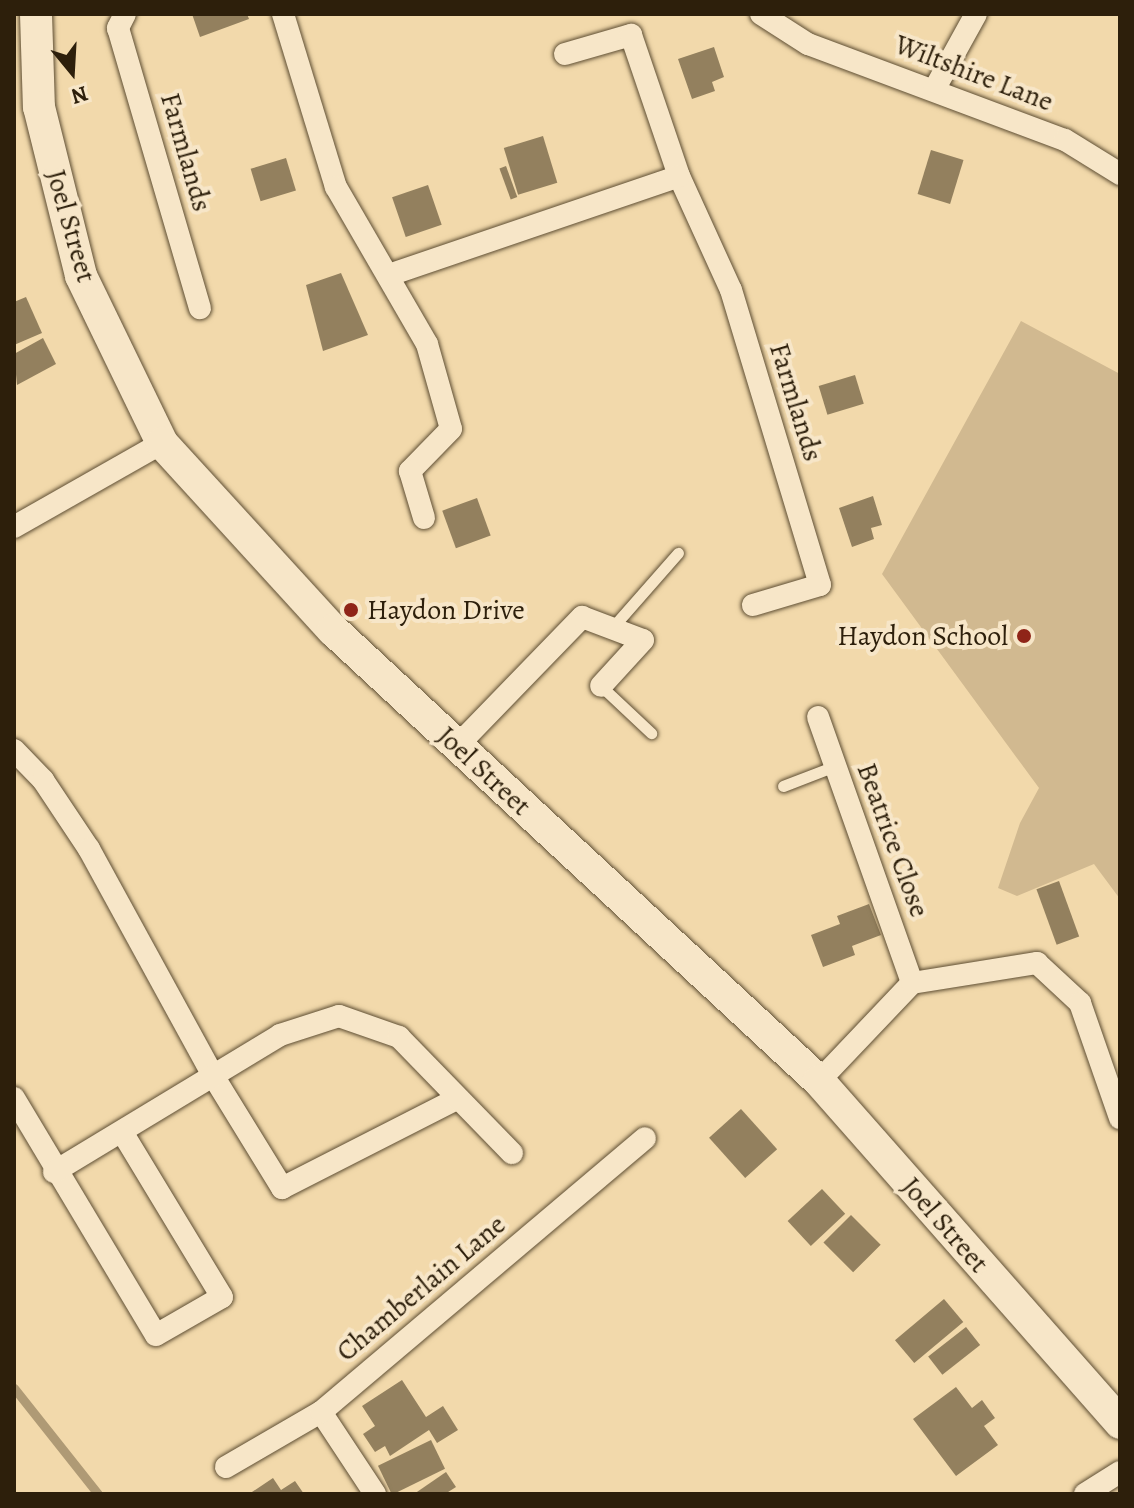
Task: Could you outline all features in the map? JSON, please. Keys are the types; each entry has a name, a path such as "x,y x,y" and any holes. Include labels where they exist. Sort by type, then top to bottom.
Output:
{"main road":[{"name":"Joel Street","path":"36,14 39,107 81,276 162,443 333,630 819,1081 1120,1423"}],"street":[{"name":"Farmlands","path":"125,14 118,28 200,308"},
{"path":"283,14 336,187 427,344 451,429 410,471 424,518"},
{"name":"Wiltshire Lane","path":"761,14 808,44 1065,140 1120,174"},
{"path":"934,90 976,14"},
{"name":"Farmlands","path":"565,54 631,35 679,176 731,290 820,585 753,605"},
{"path":"389,275 679,176"},
{"path":"14,527 162,443"},
{"path":"457,746 582,617 643,640 601,686"},
{"name":"Beatrice Close","path":"818,717 912,983"},
{"path":"14,750 43,780 89,849 212,1074 282,1188 457,1099"},
{"path":"819,1081 912,983 1037,963 1080,1003 1120,1118"},
{"path":"54,1172 280,1035 339,1016 399,1037 512,1153"},
{"path":"14,1098 54,1172 156,1335 222,1297 122,1132"},
{"name":"Chamberlain Lane","path":"226,1467 321,1412 645,1138"},
{"path":"321,1412 375,1494"},
{"path":"1085,1494 1120,1472"}],"lane":[{"path":"612,628 678,553"},
{"path":"601,686 651,733"},
{"path":"783,786 835,766"}],"shaded area":[{"name":"Haydon School","path":"1021,321 1120,374 1120,899 1094,864 1017,896 998,888 1020,823 1039,788 882,574"}],"building":[{"path":"192,14 247,14 249,19 200,37"},
{"path":"714,47 724,77 712,82 715,91 692,99 678,59"},
{"path":"543,136 557,183 518,195 504,148"},
{"path":"931,150 964,160 950,204 918,194"},
{"path":"286,158 296,191 261,201 251,169"},
{"path":"506,166 517,197 511,199 499,168"},
{"path":"428,185 442,225 406,237 392,197"},
{"path":"341,273 368,335 323,351 306,285"},
{"path":"26,297 42,333 14,345 14,302"},
{"path":"43,338 56,364 17,385 14,354"},
{"path":"855,375 864,404 827,415 819,386"},
{"path":"873,496 882,525 871,528 874,539 852,547 839,508"},
{"path":"477,498 491,536 456,548 442,511"},
{"path":"1059,881 1079,936 1057,945 1036,889"},
{"path":"869,904 881,935 852,946 855,955 823,967 811,935 840,924 837,916"},
{"path":"741,1109 777,1149 745,1178 709,1138"},
{"path":"822,1189 845,1214 811,1246 788,1221"},
{"path":"851,1215 881,1245 853,1272 823,1243"},
{"path":"944,1299 963,1322 914,1363 895,1340"},
{"path":"966,1327 980,1345 942,1375 928,1357"},
{"path":"402,1380 426,1417 443,1406 458,1430 437,1443 429,1430 390,1456 385,1446 375,1452 363,1434 375,1426 362,1406"},
{"path":"956,1387 972,1408 982,1400 995,1418 984,1426 998,1445 956,1476 913,1419"},
{"path":"431,1440 445,1469 392,1494 378,1466"},
{"path":"446,1472 456,1487 445,1494 414,1494"},
{"path":"273,1478 281,1490 295,1481 304,1494 249,1494"}],"waterway":[{"path":"14,1388 98,1494"}],"place":[{"name":"Haydon Drive","path":"351,610"},
{"name":"Haydon School","path":"1024,636"}]}
